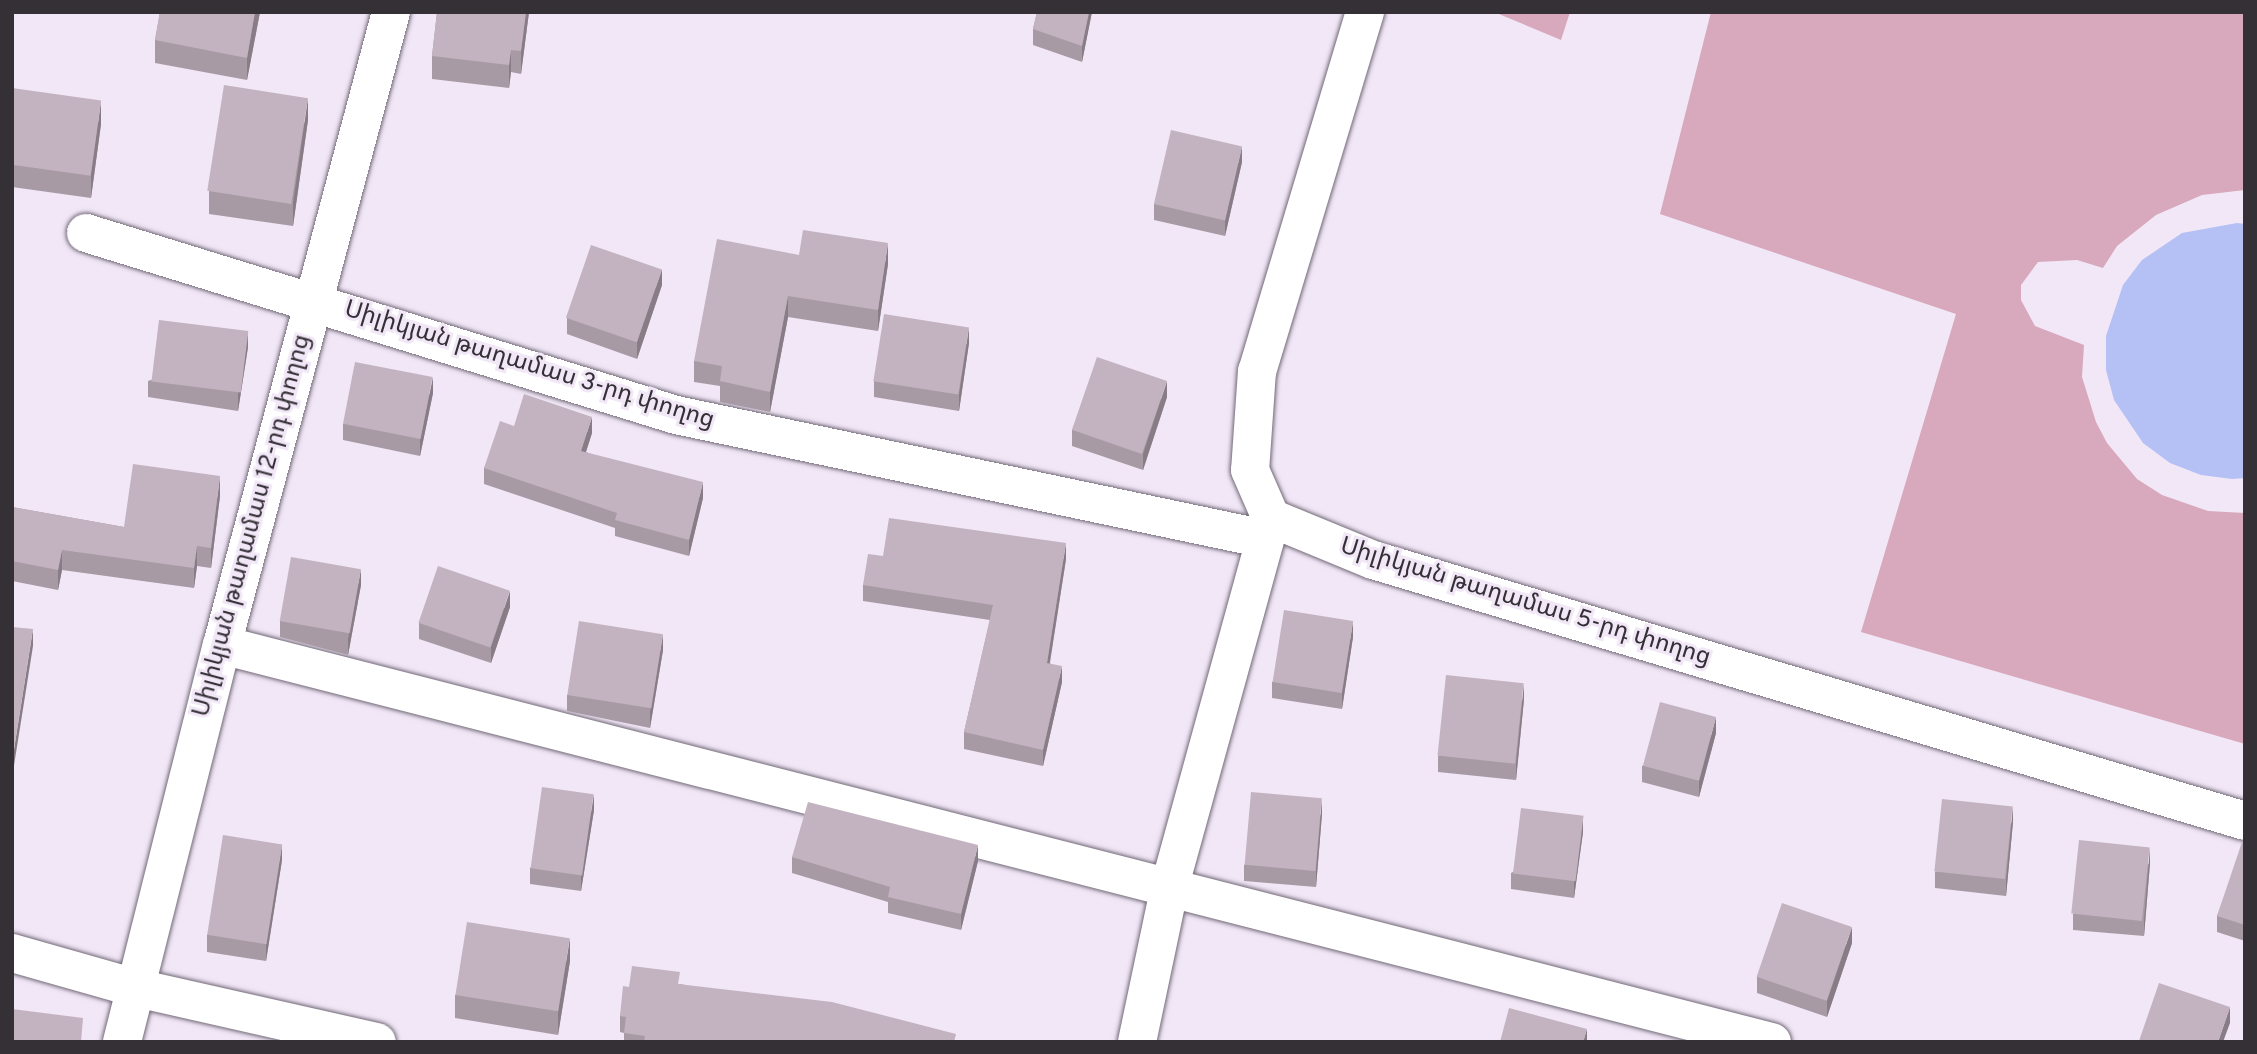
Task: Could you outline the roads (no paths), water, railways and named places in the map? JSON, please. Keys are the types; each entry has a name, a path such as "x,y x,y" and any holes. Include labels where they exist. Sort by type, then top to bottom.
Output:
{"street":[{"name":"Սիլիկյան թաղամաս 12-րդ փողոց","path":"122,1042 132,987 312,300 391,12"},
{"path":"1137,1042 1170,885 1268,528 1250,470 1257,371 1365,12"},
{"name":"Սիլիկյան թաղամաս 3-րդ փողոց","path":"86,233 312,300 676,415 1268,528"},
{"name":"Սիլիկյան թաղամաս 5-րդ փողոց","path":"1268,528 2245,821"},
{"path":"222,645 1170,885 1772,1042"},
{"path":"12,953 132,987 377,1042"}],"water":[{"path":"2237,223 2245,224 2245,478 2232,479 2201,475 2170,463 2143,443 2114,400 2106,370 2106,336 2123,285 2142,260 2182,233"}]}
